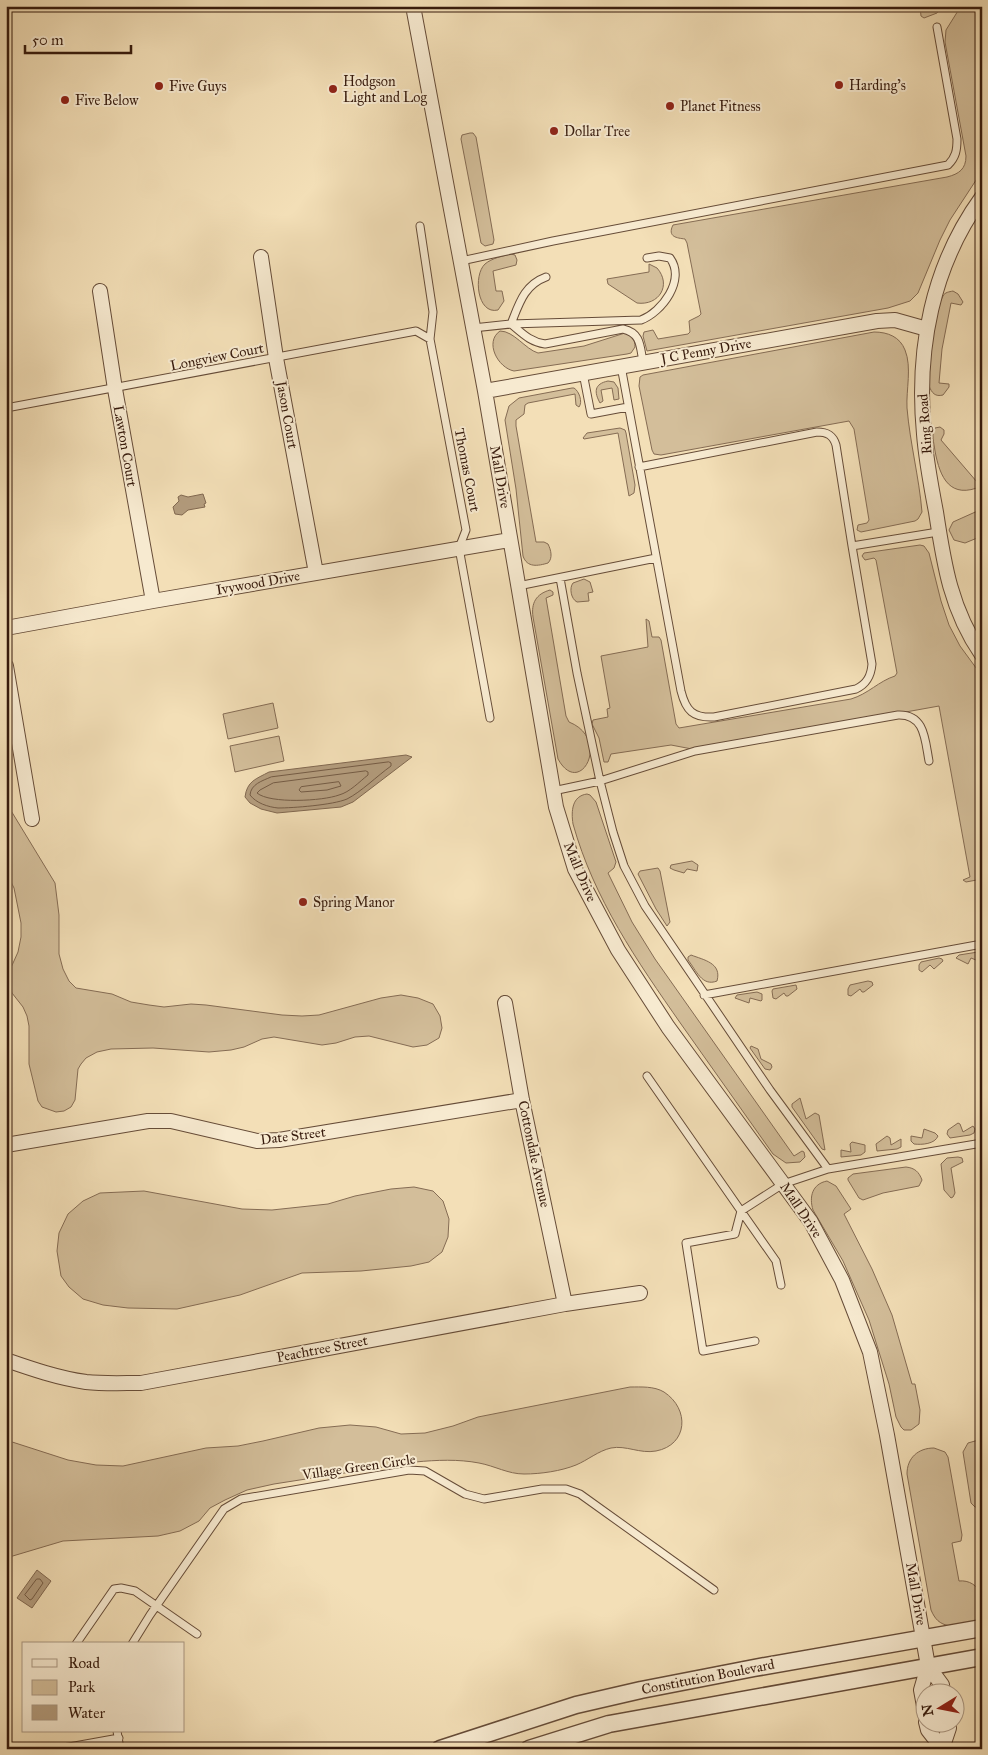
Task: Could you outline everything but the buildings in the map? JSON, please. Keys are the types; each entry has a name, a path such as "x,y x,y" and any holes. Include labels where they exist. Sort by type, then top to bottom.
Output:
{"street":[{"name":"Mall Drive","path":"413,6 485,391 553,791 561,825 575,869 618,950 668,1027 811,1222 842,1280 870,1352 887,1435 928,1666"},
{"name":"Ring Road","path":"982,197 963,225 945,260 936,288 927,329 923,367 922,413 926,456 946,572 955,604 969,635 982,655"},
{"name":"Jason Court","path":"261,257 276,358 316,573"},
{"name":"Lawton Court","path":"100,291 115,389 153,601"},
{"name":"J C Penny Drive","path":"485,391 877,321 895,320 927,329"},
{"name":"Ivywood Drive","path":"6,628 510,540"},
{"path":"6,666 32,819"},
{"name":"Cottondale Avenue","path":"505,1003 522,1100 565,1304"},
{"name":"Date Street","path":"6,1145 148,1121 171,1120 257,1141 279,1140 522,1100"},
{"name":"Peachtree Street","path":"6,1360 61,1378 87,1382 141,1383 565,1304 640,1293"},
{"name":"Constitution Boulevard","path":"440,1749 576,1705 631,1692 754,1668 982,1628"},
{"name":"Constitution Boulevard","path":"529,1749 609,1724 982,1657"},
{"path":"928,1666 940,1682"},
{"path":"923,1682 928,1666"},
{"path":"930,1732 942,1748"},
{"path":"942,1748 948,1732"}],"lane":[{"path":"461,260 948,165 956,154 957,139 937,27"},
{"name":"Thomas Court","path":"420,226 433,312 430,339 466,530 459,548 490,718"},
{"path":"473,328 511,324 633,321 649,317 657,311 668,297 675,279 675,271 674,263 670,258 659,256 647,258"},
{"path":"511,324 526,290 533,283 546,277"},
{"path":"511,324 530,340 544,344 609,331 629,330 635,333 638,338 643,362"},
{"name":"Longview Court","path":"6,408 416,331 430,339"},
{"path":"621,366 628,407 639,467 656,558 684,701 688,709 696,715 714,717 856,689 868,680 872,664 836,445 832,436 828,433 817,432 639,467"},
{"path":"583,374 592,414 628,407"},
{"path":"852,546 938,532"},
{"path":"518,586 656,558"},
{"path":"560,578 577,673 600,781 613,832 632,884 704,995 828,1169"},
{"path":"553,791 600,781 695,751 898,714 912,716 918,721 924,736 929,761"},
{"path":"704,995 982,944"},
{"path":"647,1076 776,1261 781,1285"},
{"path":"755,1342 703,1351 686,1243 735,1234 741,1211 783,1184 828,1169 982,1143"},
{"name":"Village Green Circle","path":"133,1642 224,1509 241,1499 409,1470 424,1470 465,1494 484,1499 542,1489 566,1489 580,1494 714,1590"},
{"path":"77,1642 114,1589 121,1588 135,1590 197,1634"},
{"path":"58,1749 118,1735 120,1749"}],"green space":[{"path":"920,6 943,6 937,13 924,18 921,16"},
{"path":"961,6 982,6 982,171 950,220 918,293 910,301 888,308 647,351 643,336 644,332 653,330 658,339 688,334 690,332 689,321 701,314 687,243 685,239 672,234 671,229 673,225 947,177 963,168 966,156 945,42 946,30"},
{"path":"473,133 476,137 494,240 493,244 485,246 481,243 461,139 462,135"},
{"path":"511,254 515,255 516,265 493,271 496,291 502,291 504,301 498,310 491,310 481,301 479,293 478,285 481,269 491,260"},
{"path":"649,264 657,268 663,281 661,293 652,301 637,303 608,284 607,279 649,272"},
{"path":"953,291 958,294 963,302 961,305 951,303 942,349 939,383 949,384 949,387 943,395 936,395 929,386 932,340 943,296 947,292"},
{"path":"500,331 510,334 538,353 584,346 625,333 633,338 635,347 631,353 627,354 514,371 503,365 495,354 493,341"},
{"path":"874,332 889,334 897,339 903,345 907,357 907,408 922,512 915,521 861,532 857,530 858,525 867,523 869,520 854,429 849,421 661,455 654,454 639,386 640,377 643,375"},
{"path":"603,382 614,382 618,388 619,399 614,400 612,388 601,390 603,401 600,403 596,389"},
{"path":"574,388 580,397 579,407 576,405 575,394 528,403 525,405 524,414 516,420 536,542 548,544 551,554 551,559 548,563 533,565 527,563 523,556 516,489 505,420 509,406 519,398"},
{"path":"940,427 944,430 941,440 977,482 982,476 982,486 971,490 962,490 948,484 937,461 933,439 935,428"},
{"path":"620,428 625,430 626,433 635,485 634,493 629,496 618,433 583,438 587,433"},
{"path":"982,509 982,536 965,543 954,540 949,530 953,522"},
{"path":"924,546 929,553 949,625 960,646 982,676 982,879 966,882 963,880 970,877 939,706 700,749 671,745 611,754 608,762 604,762 599,738 592,724 593,720 608,717 607,709 610,708 601,656 648,647 646,619 649,621 652,637 659,637 661,640 676,724 679,728 851,699 895,676 897,673 876,560 874,558 865,560 862,556 864,553"},
{"path":"584,579 590,582 593,592 588,593 589,601 577,602 572,596 572,585"},
{"path":"550,590 553,592 553,595 546,598 566,716 569,722 582,730 589,741 590,752 588,762 582,769 575,772 567,770 558,759 533,617 534,603 541,594"},
{"path":"273,703 278,728 228,739 223,714"},
{"path":"279,736 284,761 235,772 230,746"},
{"path":"587,794 596,802 616,862 614,868 608,873 632,922 655,959 794,1156 802,1151 804,1152 805,1157 800,1162 786,1163 773,1154 665,1000 618,928 593,878 573,824 572,814 575,801 582,795"},
{"path":"6,798 10,809 55,883 59,915 59,954 69,981 76,988 112,994 131,1002 164,1007 191,1004 302,1016 319,1015 381,998 401,995 418,998 433,1004 440,1016 442,1028 439,1038 427,1045 413,1047 369,1036 355,1037 322,1045 274,1037 262,1039 244,1047 231,1050 209,1052 153,1048 111,1049 97,1052 86,1058 81,1064 78,1069 75,1100 71,1107 64,1111 56,1112 42,1107 38,1101 29,1064 29,1026 27,1016 23,1007 12,993 8,979 18,952 21,923 14,888 6,872"},
{"path":"692,861 698,865 697,871 687,869 684,873 670,868 671,865"},
{"path":"658,868 670,922 667,926 638,874 640,871"},
{"path":"978,952 982,955 981,962 971,958 968,964 956,958 959,955"},
{"path":"691,955 714,966 718,975 717,981 707,982 703,980 688,960 688,957"},
{"path":"939,958 943,961 934,969 930,965 922,972 919,970 921,962"},
{"path":"868,981 872,982 873,985 864,992 860,989 851,996 848,995 850,985"},
{"path":"796,985 797,989 788,996 784,993 776,999 773,998 773,989"},
{"path":"757,992 762,994 761,1001 750,998 749,1003 735,998 737,995"},
{"path":"751,1046 758,1049 761,1059 771,1064 770,1070 765,1069 750,1048"},
{"path":"800,1098 806,1119 815,1113 819,1115 825,1150 822,1149 792,1107 792,1104"},
{"path":"958,1123 963,1132 973,1126 975,1129 974,1133 950,1138 947,1134 948,1130"},
{"path":"924,1129 938,1136 934,1141 928,1143 914,1144 911,1141 911,1136 922,1138"},
{"path":"887,1136 890,1138 891,1145 901,1139 901,1147 877,1151 876,1144"},
{"path":"852,1142 865,1145 865,1152 861,1155 841,1157 841,1150 851,1152 850,1144"},
{"path":"947,1158 962,1158 963,1162 951,1168 955,1193 951,1198 944,1190 941,1164"},
{"path":"906,1167 914,1169 920,1175 922,1180 919,1186 883,1193 863,1200 859,1198 848,1180 853,1174"},
{"path":"827,1181 836,1186 851,1209 844,1214 872,1269 892,1315 912,1384 915,1384 920,1410 919,1424 911,1430 904,1430 896,1417 889,1384 869,1320 843,1261 813,1210 811,1200 813,1192 818,1185"},
{"path":"414,1187 433,1191 443,1201 449,1219 448,1237 442,1252 429,1262 411,1266 361,1271 302,1273 240,1295 177,1309 128,1308 103,1305 83,1299 69,1287 61,1276 57,1251 59,1233 68,1214 83,1201 100,1193 144,1191 242,1209 272,1210 328,1204 355,1196"},
{"path":"630,1387 647,1387 660,1390 672,1399 678,1408 682,1426 674,1442 667,1447 650,1452 617,1447 611,1448 570,1467 537,1473 512,1473 485,1464 439,1460 274,1484 247,1490 225,1500 210,1508 199,1521 180,1531 158,1536 63,1541 6,1558 6,1440 68,1460 96,1465 123,1466 206,1448 238,1446 319,1428 350,1425 376,1427 401,1434 425,1433 478,1417"},
{"path":"982,1439 982,1508 975,1507 971,1503 963,1452 968,1443"},
{"path":"928,1448 945,1452 948,1457 962,1535 961,1541 952,1543 959,1581 966,1581 972,1584 978,1588 982,1595 982,1622 950,1626 938,1621 931,1610 907,1474 909,1463 914,1455"}],"water":[{"path":"203,494 206,503 204,504 205,507 188,510 182,515 175,514 173,507 179,501 178,497 181,495 188,497"},
{"path":"406,755 412,757 353,802 341,807 277,813 261,809 250,803 245,797 250,784 269,772"},
{"path":"37,1570 51,1581 32,1608 17,1598"}],"place":[{"name":"Harding's","path":"839,85"},
{"name":"Five Guys","path":"159,86"},
{"name":"Hodgson Light and Log","path":"333,89"},
{"name":"Five Below","path":"65,100"},
{"name":"Planet Fitness","path":"670,106"},
{"name":"Dollar Tree","path":"554,131"},
{"name":"Spring Manor","path":"303,902"}]}
